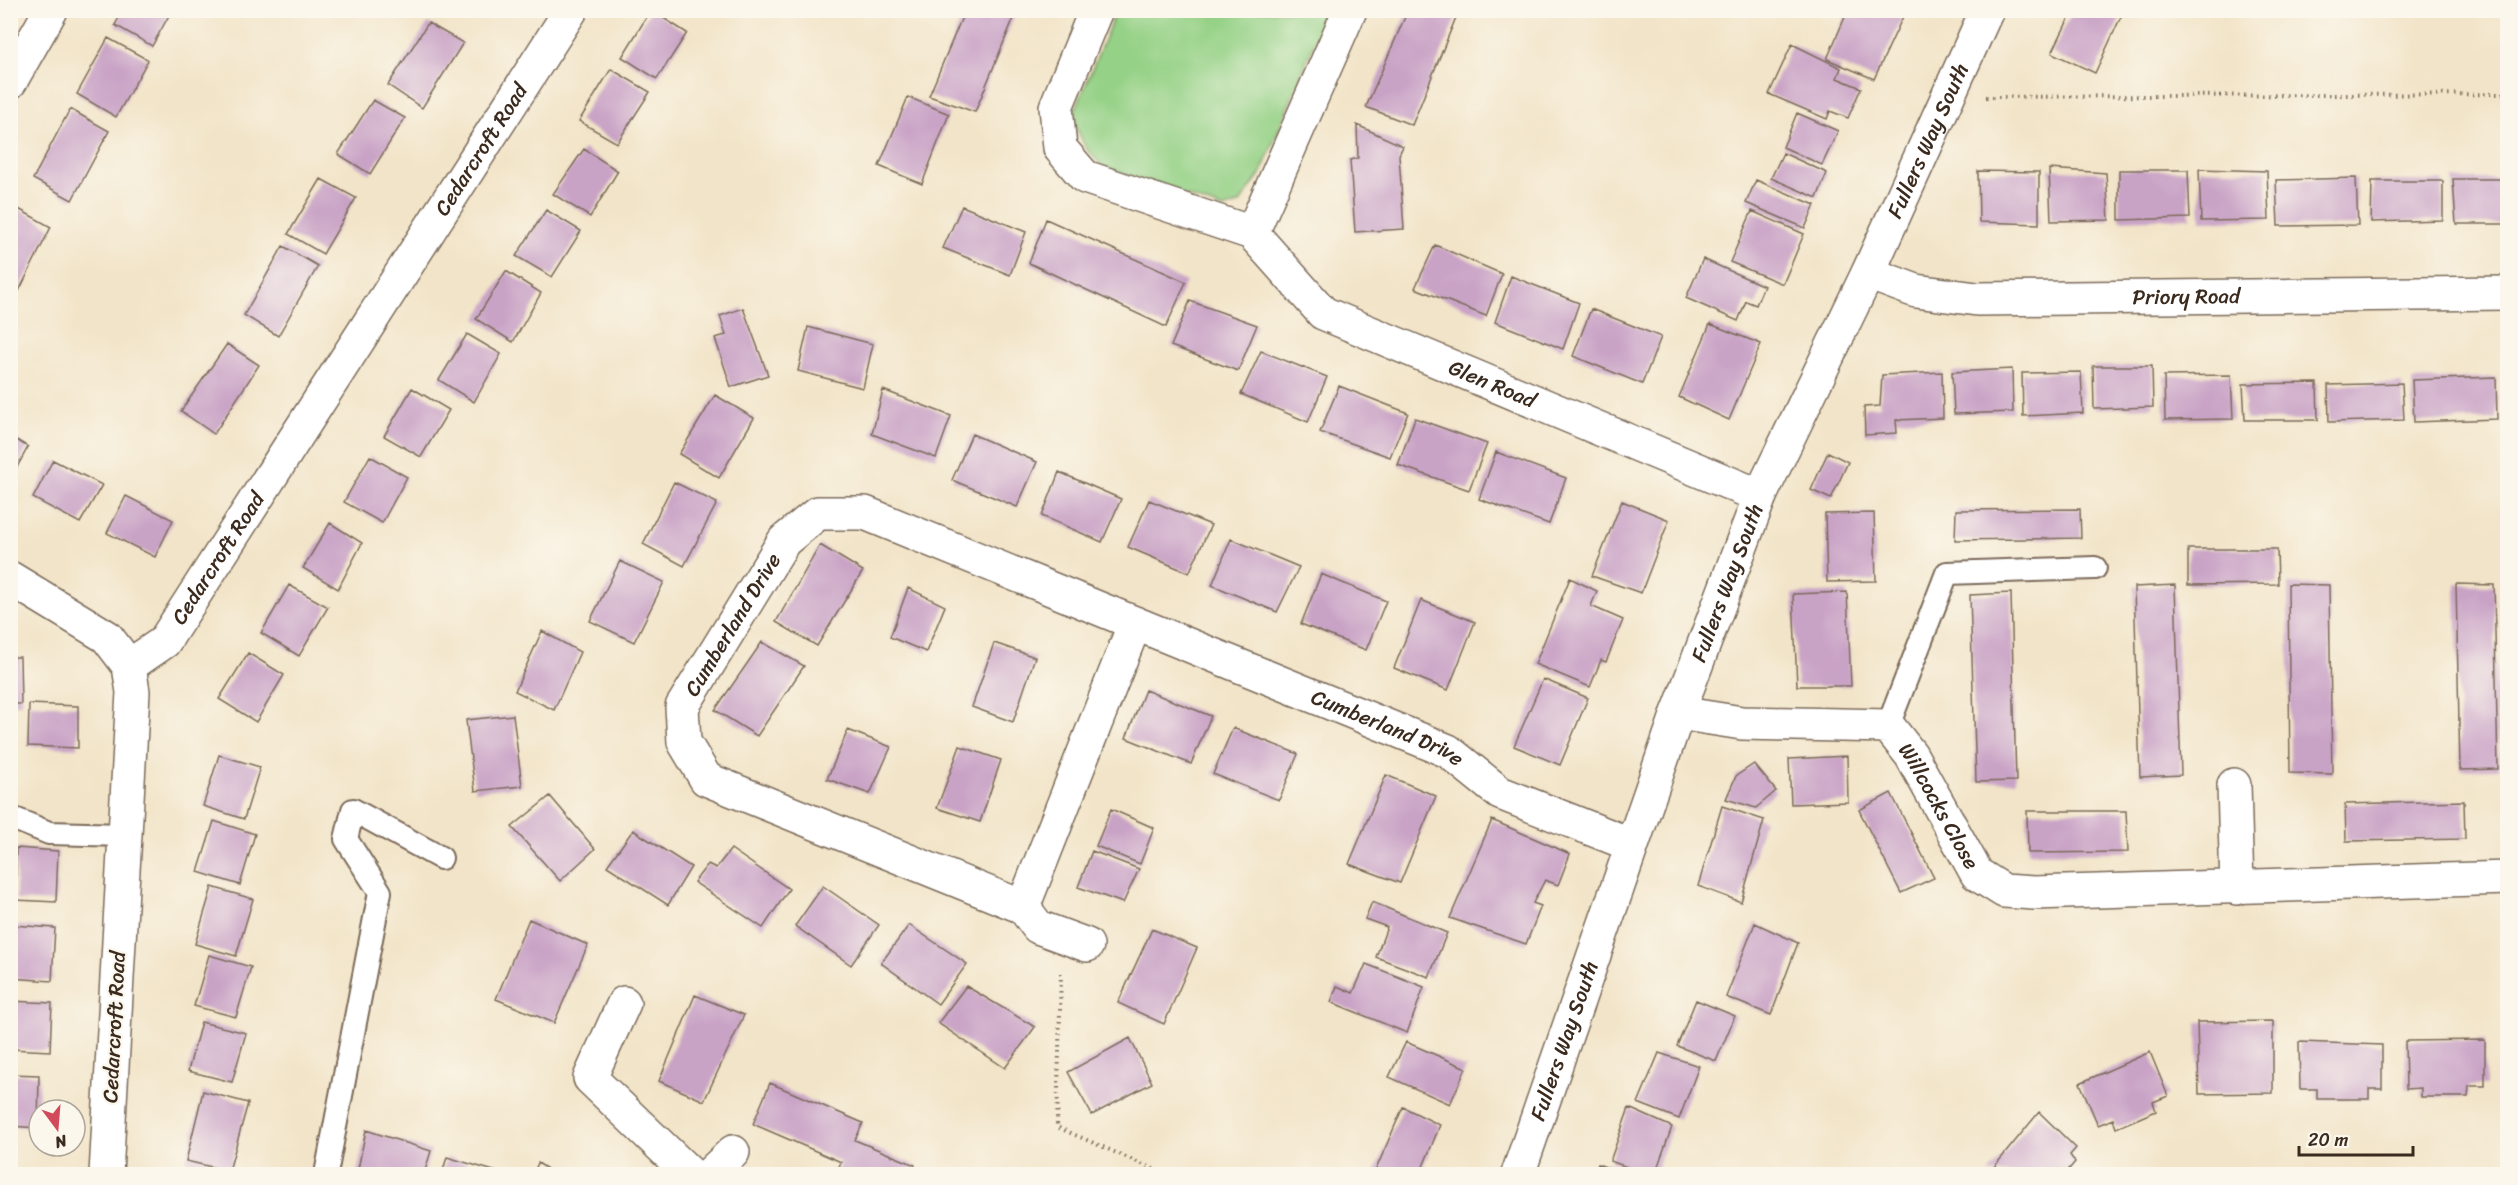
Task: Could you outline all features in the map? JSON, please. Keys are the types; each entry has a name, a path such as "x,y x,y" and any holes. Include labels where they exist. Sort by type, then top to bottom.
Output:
{"street":[{"path":"10,82 51,10"},
{"name":"Cedarcroft Road","path":"106,1174 134,692 129,666 164,642 571,10"},
{"name":"Glen Road","path":"1096,10 1056,107 1060,148 1085,177 1252,234 1323,313 1760,496"},
{"path":"1252,234 1350,10"},
{"name":"Fullers Way South","path":"1518,1174 1678,713 1760,496 1868,273 1987,10"},
{"name":"Priory Road","path":"1868,273 1916,291 1977,298 2508,293"},
{"name":"Cumberland Drive","path":"1074,941 1038,927 1023,907 706,779 684,742 682,707 784,541 818,513 865,513 1135,623 1448,751 1500,793 1632,845"},
{"path":"10,578 107,637 129,666"},
{"path":"1023,907 1135,623"},
{"name":"Willcocks Close","path":"1678,713 1742,723 1888,726 1911,755 1977,874 2004,891 2034,893 2237,888 2508,878"},
{"path":"2234,785 2237,888"},
{"path":"624,1003 590,1078 690,1174"},
{"path":"710,1174 733,1152"}],"lane":[{"path":"1888,726 1947,573 2095,568"},
{"path":"326,1174 380,892 346,838 353,810 441,858"},
{"path":"10,817 49,832 124,835"}],"path":[{"path":"1946,98 2508,94"},
{"path":"1074,941 1057,1127 1165,1174"}],"green space":[{"path":"1116,11 1327,11 1261,173 1240,203 1223,209 1102,166 1086,148 1076,127 1074,113"}],"building":[{"path":"123,10 172,10 152,46 115,25"},
{"path":"651,10 687,33 657,79 622,57"},
{"path":"965,10 1017,10 975,112 929,96"},
{"path":"1408,10 1459,10 1412,125 1366,107"},
{"path":"1848,10 1906,10 1874,79 1827,59"},
{"path":"2073,10 2124,10 2095,73 2052,53"},
{"path":"428,23 463,43 422,108 388,85"},
{"path":"108,38 148,60 116,117 77,94"},
{"path":"1792,44 1841,68 1837,78 1861,88 1848,118 1830,111 1827,119 1769,94"},
{"path":"611,69 650,92 617,143 579,121"},
{"path":"908,97 949,114 922,184 879,166"},
{"path":"373,100 405,118 370,174 338,154"},
{"path":"70,109 109,131 72,200 33,179"},
{"path":"1797,113 1838,131 1822,165 1783,147"},
{"path":"1357,125 1403,146 1399,155 1404,229 1355,232 1350,160 1358,158"},
{"path":"584,149 618,171 590,217 553,194"},
{"path":"1783,153 1827,173 1817,198 1771,178"},
{"path":"2049,169 2106,173 2109,220 2051,221"},
{"path":"2199,169 2267,171 2269,220 2201,221"},
{"path":"2119,170 2188,170 2190,218 2119,220"},
{"path":"1978,171 2039,172 2039,224 1979,222"},
{"path":"2356,178 2358,225 2278,226 2276,180"},
{"path":"321,179 356,198 323,254 288,234"},
{"path":"2453,179 2508,179 2508,224 2456,224"},
{"path":"1756,180 1815,205 1805,228 1746,203"},
{"path":"2372,181 2443,181 2443,220 2371,222"},
{"path":"962,206 1026,232 1010,275 943,248"},
{"path":"15,207 51,227 15,299 10,296 10,217"},
{"path":"546,210 581,231 552,277 516,256"},
{"path":"1752,211 1804,234 1783,284 1730,262"},
{"path":"1046,219 1186,282 1166,327 1029,263"},
{"path":"1435,245 1502,274 1486,316 1415,288"},
{"path":"283,246 318,266 278,336 244,315"},
{"path":"1703,259 1764,286 1756,305 1746,301 1738,321 1686,298"},
{"path":"506,271 541,293 513,342 476,319"},
{"path":"1511,276 1579,303 1563,349 1495,322"},
{"path":"1190,301 1257,325 1238,371 1171,346"},
{"path":"743,308 768,375 731,387 715,338 726,335 720,316"},
{"path":"1591,309 1661,337 1642,384 1573,356"},
{"path":"1710,324 1761,344 1729,420 1679,397"},
{"path":"808,327 873,344 863,388 798,371"},
{"path":"467,334 501,354 474,402 439,380"},
{"path":"227,344 259,365 214,434 181,411"},
{"path":"1261,351 1327,377 1308,422 1241,394"},
{"path":"2093,366 2152,366 2153,407 2094,409"},
{"path":"2012,369 2013,412 1954,414 1952,372"},
{"path":"1942,372 1943,418 1896,420 1897,433 1865,435 1864,407 1880,406 1882,375"},
{"path":"2081,372 2083,413 2023,416 2022,373"},
{"path":"2231,375 2233,419 2165,420 2164,376"},
{"path":"2496,377 2497,419 2414,422 2412,380"},
{"path":"2317,383 2318,420 2245,420 2243,384"},
{"path":"2402,383 2404,420 2329,422 2328,385"},
{"path":"1339,386 1408,413 1390,457 1320,432"},
{"path":"412,388 449,410 421,457 384,436"},
{"path":"883,390 951,416 936,458 872,434"},
{"path":"715,395 754,418 719,478 679,454"},
{"path":"1415,418 1487,444 1469,490 1398,465"},
{"path":"972,434 1037,462 1017,507 952,480"},
{"path":"10,436 28,447 10,480"},
{"path":"1496,452 1566,478 1549,524 1479,499"},
{"path":"1828,452 1848,462 1831,499 1811,490"},
{"path":"370,456 407,477 382,523 344,502"},
{"path":"53,460 102,485 80,523 33,498"},
{"path":"1059,472 1121,499 1102,542 1042,516"},
{"path":"674,482 717,503 684,566 643,544"},
{"path":"126,496 173,520 155,557 107,533"},
{"path":"1149,500 1211,525 1189,573 1128,547"},
{"path":"1622,501 1669,520 1641,593 1592,576"},
{"path":"2080,509 2081,538 1955,540 1956,510"},
{"path":"1874,513 1876,581 1827,582 1825,514"},
{"path":"330,523 362,543 338,589 303,568"},
{"path":"1231,539 1299,567 1277,612 1212,585"},
{"path":"820,545 863,571 817,646 776,622"},
{"path":"2188,549 2277,549 2278,584 2188,585"},
{"path":"620,561 664,582 634,642 590,621"},
{"path":"1321,574 1386,601 1366,650 1301,624"},
{"path":"1570,578 1597,591 1591,606 1623,620 1606,662 1601,660 1590,687 1535,664"},
{"path":"2288,584 2329,585 2332,774 2290,773"},
{"path":"2456,584 2494,585 2498,769 2460,770"},
{"path":"289,585 328,607 299,656 261,633"},
{"path":"2175,585 2181,775 2140,777 2134,587"},
{"path":"908,588 945,606 926,652 890,637"},
{"path":"1847,592 1851,686 1797,686 1793,594"},
{"path":"2011,593 2016,781 1976,782 1970,595"},
{"path":"1421,600 1475,622 1448,690 1394,668"},
{"path":"542,631 580,652 554,710 515,691"},
{"path":"762,642 804,666 757,736 715,710"},
{"path":"994,643 1035,657 1013,722 972,707"},
{"path":"248,653 284,675 256,722 219,699"},
{"path":"10,657 20,657 21,704 10,704"},
{"path":"1543,679 1588,698 1560,765 1514,746"},
{"path":"1145,690 1211,716 1191,764 1126,738"},
{"path":"29,704 78,706 78,748 28,746"},
{"path":"513,715 522,786 475,791 466,720"},
{"path":"1233,728 1298,754 1279,800 1213,774"},
{"path":"848,730 891,747 870,794 827,779"},
{"path":"960,746 1001,760 980,822 937,808"},
{"path":"219,755 260,767 244,819 203,806"},
{"path":"1847,756 1848,802 1791,804 1789,759"},
{"path":"1754,764 1776,791 1756,808 1726,799 1736,776"},
{"path":"1386,775 1436,796 1400,883 1349,864"},
{"path":"1891,793 1934,878 1901,893 1859,810"},
{"path":"550,796 595,849 560,881 512,827"},
{"path":"2464,801 2465,839 2346,841 2345,804"},
{"path":"1722,806 1764,820 1741,902 1698,886"},
{"path":"1111,809 1154,828 1140,864 1096,846"},
{"path":"2027,811 2126,811 2128,852 2028,853"},
{"path":"1492,820 1570,854 1558,885 1545,880 1533,903 1541,906 1526,944 1450,918"},
{"path":"214,821 255,834 240,885 198,872"},
{"path":"633,830 691,867 668,905 607,866"},
{"path":"16,848 58,851 56,902 16,900"},
{"path":"731,849 789,889 763,928 694,882 708,864 716,868"},
{"path":"1092,851 1139,869 1123,903 1078,887"},
{"path":"823,886 879,925 851,965 795,926"},
{"path":"212,887 253,899 236,956 195,944"},
{"path":"1372,902 1447,933 1429,977 1376,957 1387,927 1365,919"},
{"path":"529,919 588,945 554,1023 496,999"},
{"path":"1755,923 1798,943 1771,1015 1726,997"},
{"path":"12,925 55,928 52,981 10,978"},
{"path":"909,925 967,964 938,1004 881,963"},
{"path":"1152,929 1197,948 1164,1024 1118,1003"},
{"path":"209,955 251,967 236,1017 194,1006"},
{"path":"1366,964 1424,987 1407,1033 1331,1002 1337,986 1353,993"},
{"path":"966,986 1035,1027 1005,1068 938,1023"},
{"path":"695,995 744,1015 704,1101 659,1081"},
{"path":"1696,1000 1735,1016 1716,1061 1677,1046"},
{"path":"10,1001 52,1003 50,1051 10,1049"},
{"path":"2273,1021 2273,1093 2199,1094 2197,1022"},
{"path":"201,1022 246,1033 232,1082 188,1071"},
{"path":"1130,1038 1152,1083 1092,1115 1068,1072"},
{"path":"2485,1040 2485,1086 2469,1086 2468,1097 2421,1097 2421,1088 2406,1089 2405,1041"},
{"path":"1406,1042 1466,1068 1450,1104 1389,1077"},
{"path":"2299,1042 2382,1045 2382,1089 2369,1089 2369,1099 2317,1099 2317,1089 2300,1089"},
{"path":"2150,1052 2168,1096 2153,1102 2156,1111 2116,1128 2113,1119 2098,1125 2080,1083"},
{"path":"1659,1053 1699,1066 1679,1119 1638,1103"},
{"path":"10,1074 39,1075 39,1098 27,1098 27,1127 10,1126"},
{"path":"770,1083 863,1123 855,1140 915,1165 911,1174 836,1174 841,1162 753,1124"},
{"path":"203,1091 248,1103 229,1171 186,1161"},
{"path":"1403,1107 1440,1125 1420,1174 1374,1174"},
{"path":"1629,1108 1672,1127 1655,1174 1647,1174 1610,1161"},
{"path":"2039,1112 2076,1148 2070,1155 2075,1162 2065,1174 1989,1173"},
{"path":"366,1130 431,1151 424,1174 357,1174"},
{"path":"447,1157 504,1174 442,1174"},
{"path":"538,1163 555,1174 533,1174"},
{"path":"1598,1164 1624,1174 1594,1174"}]}
